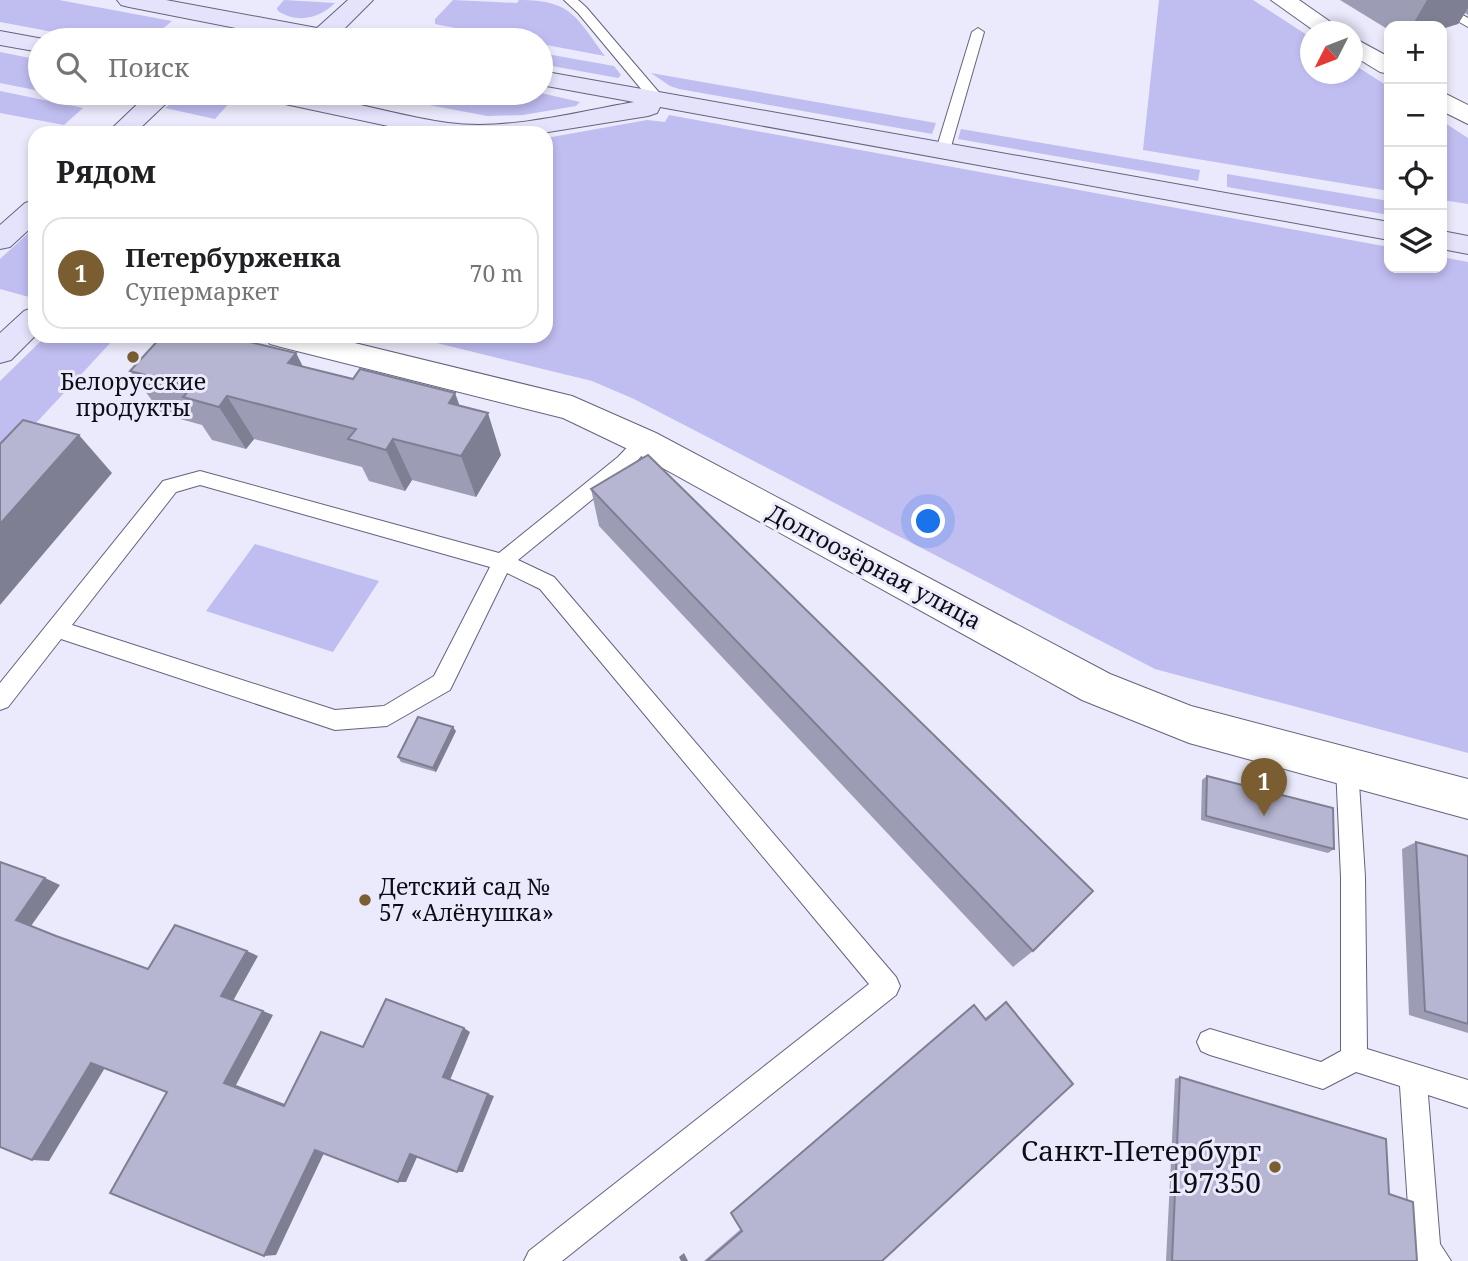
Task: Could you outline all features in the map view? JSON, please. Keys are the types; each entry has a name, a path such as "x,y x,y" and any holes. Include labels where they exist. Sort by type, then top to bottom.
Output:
{"main road":[{"path":"129,0 275,28"},
{"path":"235,28 267,0"},
{"path":"335,28 361,0"},
{"path":"0,38 28,43"},
{"path":"553,80 1384,229"},
{"path":"536,126 685,104"},
{"path":"128,126 151,105"},
{"path":"327,105 425,126"},
{"path":"0,240 28,215"},
{"path":"1447,241 1468,245"},
{"path":"0,352 28,325"}],"street":[{"path":"1283,0 1316,21"},
{"path":"1363,50 1384,64"},
{"path":"1447,103 1468,116"},
{"name":"Долгоозёрная улица","path":"309,343 572,408 644,442 1096,687 1189,724 1468,799"}],"lane":[{"path":"570,0 582,10 657,99"},
{"path":"1427,0 1468,23"},
{"path":"943,150 978,32"},
{"path":"56,629 335,720 387,716 442,683 502,562 625,462 644,442"},
{"path":"0,700 170,486 200,478 502,562 547,583 887,986 539,1261"},
{"path":"1348,767 1353,877 1354,1058"},
{"path":"1210,1042 1323,1076 1354,1058 1468,1094"},
{"path":"1413,1076 1426,1251 1436,1261"}],"shaded area":[{"path":"0,0 59,0 172,21 164,28 32,28 0,22"},
{"path":"284,0 335,3 316,16 301,18 278,11 277,8"},
{"path":"453,0 551,3 571,13 605,56 553,46 553,28 456,28 435,24 435,19"},
{"path":"1159,0 1253,0 1300,31 1300,84 1363,84 1363,70 1384,84 1384,190 1143,150"},
{"path":"0,52 28,58 28,89 0,83"},
{"path":"553,55 614,66 621,75 618,78 553,66"},
{"path":"651,73 936,123 932,134 679,89"},
{"path":"0,91 28,97 28,105 68,105 83,108 64,125 0,113"},
{"path":"553,96 580,102 576,106 523,115 487,116 429,105 553,105"},
{"path":"169,105 227,105 215,119 165,108"},
{"path":"669,115 1384,246 1384,273 1447,273 1447,258 1468,262 1468,753 1155,669 634,399 592,381 437,343 553,343 553,137 647,120 665,122"},
{"path":"1447,124 1468,138 1468,204 1447,201"},
{"path":"961,129 1200,170 1198,181 958,139"},
{"path":"1227,174 1384,200 1384,214 1227,187"},
{"path":"28,233 28,297 0,289 0,259"},
{"path":"39,343 110,343 0,462 0,381"},
{"path":"255,544 379,581 333,652 206,611"}],"building":[{"path":"156,343 254,343 296,353 288,363 353,379 360,369 455,393 449,403 488,413 461,456 393,439 386,450 348,439 356,429 227,396 219,407 183,397 192,387 130,371"},
{"path":"23,420 79,435 0,524 0,444"},
{"path":"648,455 1093,891 1033,951 591,489"},
{"path":"418,717 453,727 433,768 398,757"},
{"path":"1207,776 1333,808 1334,849 1206,816"},
{"path":"1416,842 1468,856 1468,1024 1425,1011"},
{"path":"0,862 45,878 16,920 56,936 148,969 175,925 247,951 221,996 263,1011 224,1083 284,1106 321,1032 363,1047 386,999 464,1028 443,1077 488,1094 457,1172 410,1154 398,1182 315,1150 264,1256 110,1193 167,1092 91,1063 32,1160 0,1147"},
{"path":"1006,1002 1073,1084 882,1261 707,1261 742,1231 731,1213 974,1005 986,1020"},
{"name":"Санкт-Петербург 197350","path":"1180,1077 1386,1139 1389,1194 1413,1202 1417,1261 1172,1261"}],"place":[{"name":"Белорусские продукты","path":"133,357"},
{"name":"Петербурженка","path":"1264,816"},
{"name":"Детский сад № 57 «Алёнушка»","path":"365,900"},
{"name":"Санкт-Петербург 197350","path":"1275,1167"}]}
